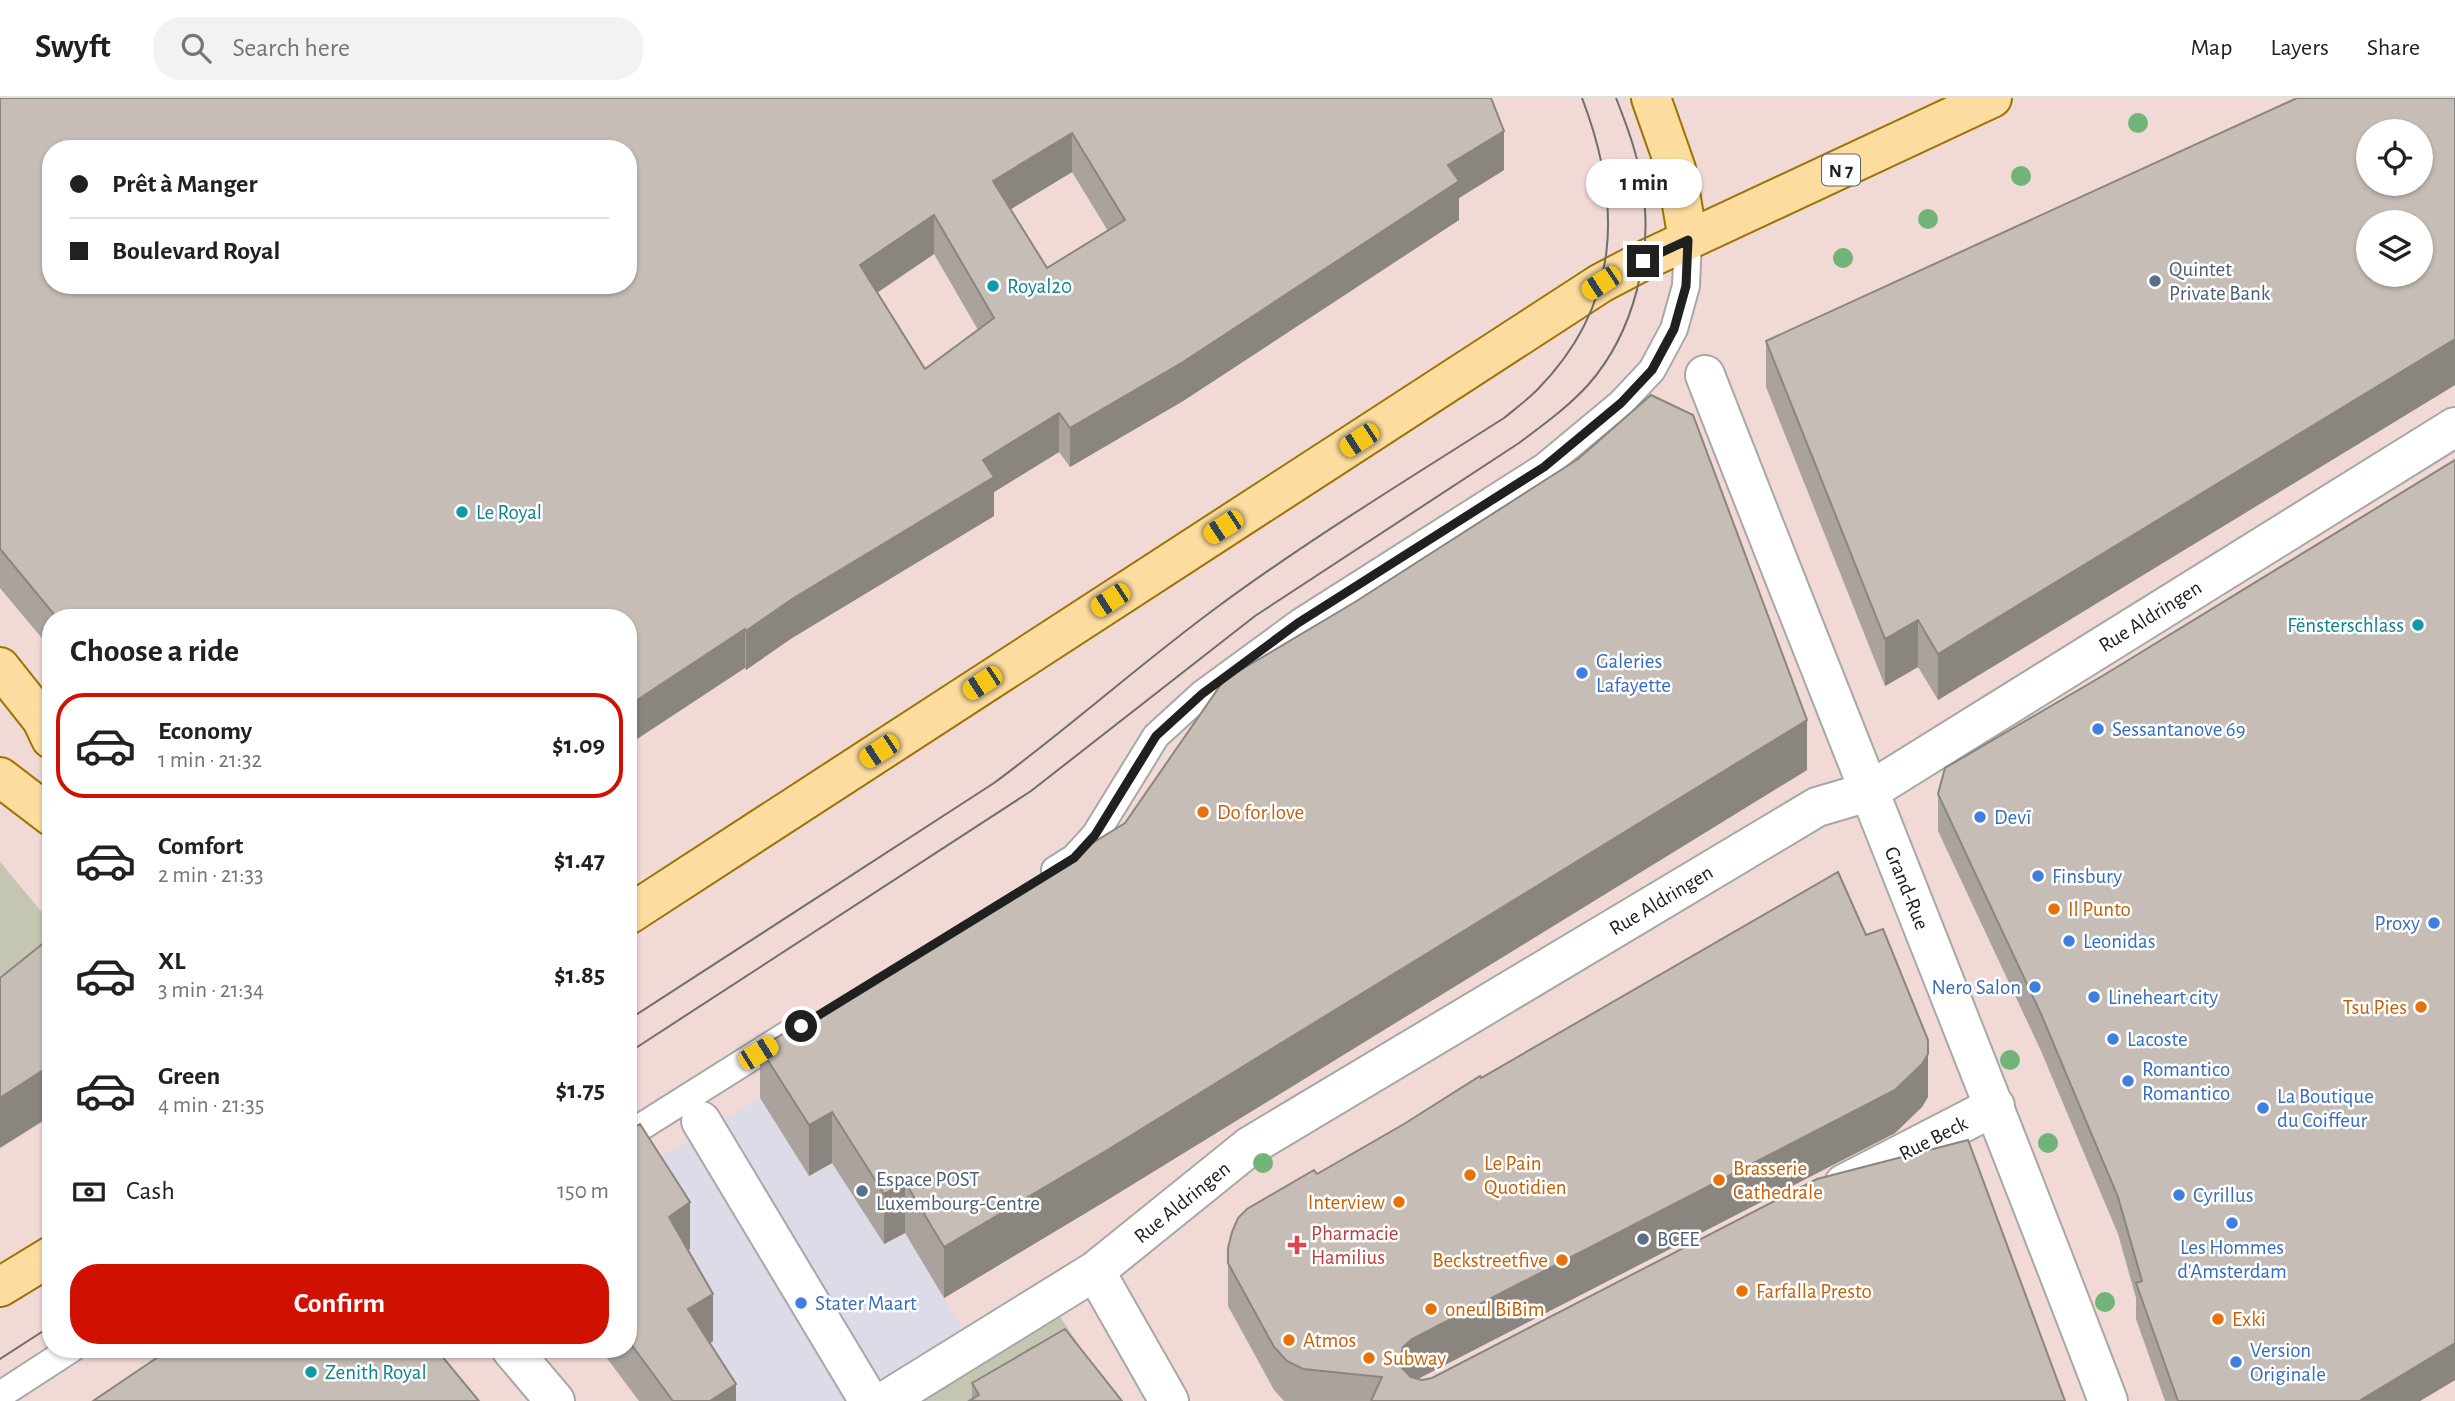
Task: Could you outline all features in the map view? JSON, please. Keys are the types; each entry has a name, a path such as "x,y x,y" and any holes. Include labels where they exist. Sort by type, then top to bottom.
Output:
{"main road":[{"path":"1651,98 1676,169 1688,240"},
{"name":"N 7","path":"637,909 1601,283 1992,98"},
{"path":"0,667 6,684 0,705"},
{"path":"0,667 42,720"},
{"path":"0,777 42,809"},
{"path":"0,1287 42,1261"}],"street":[{"name":"Grand-Rue","path":"1705,375 1995,1107 2108,1401"},
{"name":"Rue Aldringen","path":"885,1401 1096,1272 1251,1146 1817,807 1868,792 2455,427"},
{"name":"Rue Beck","path":"1812,1200 1995,1107"},
{"path":"701,1121 869,1401"},
{"path":"1096,1272 1169,1401"},
{"path":"519,1358 555,1401"}],"lane":[{"path":"1034,882 1074,858 1095,835 1156,736 1202,694 1298,623 1544,467 1621,403 1652,370 1674,329 1686,286 1688,240"},
{"path":"637,1129 811,1019"},
{"path":"0,1395 57,1358"}],"shaded area":[{"path":"0,98 2455,98 2455,1401 0,1401"},
{"path":"0,862 42,912 42,994 0,1029"},
{"path":"760,1098 809,1176 832,1163 884,1244 905,1233 973,1346 885,1401 717,1401 640,1170"},
{"path":"1055,1309 1116,1401 904,1401"}],"building":[{"path":"0,98 1491,98 1504,131 1448,165 1459,181 1183,362 1070,428 1059,413 983,460 994,477 792,599 637,700 637,609 50,609 0,549","holes":["1072,133 1125,220 1047,268 993,181","934,215 994,318 925,369 860,265"]},
{"path":"2297,98 2455,98 2455,339 1938,654 1918,620 1885,639 1766,341"},
{"path":"1651,395 1693,415 1807,720 1104,1152 944,1247 905,1182 884,1194 832,1112 809,1125 760,1048 1125,823 1224,680 1355,602 1578,459"},
{"path":"2455,460 2455,1343 2359,1401 2178,1401 2136,1283 2142,1281 2118,1197 2041,1014 1938,794 1945,768 2104,675"},
{"path":"1838,872 1866,935 1883,929 1928,1040 1928,1054 1922,1064 1895,1090 1412,1339 1403,1347 1400,1358 1402,1368 1411,1377 1422,1380 1432,1378 1817,1179 1968,1140 2065,1401 1371,1401 1382,1377 1303,1369 1287,1361 1274,1347 1228,1263 1232,1232 1238,1218 1247,1209 1314,1170 1317,1174 1480,1076 1481,1078"},
{"path":"42,944 42,1071 0,1098 0,978"},
{"path":"640,1124 690,1202 669,1217 713,1294 688,1309 736,1384 710,1401 673,1401 637,1352 637,1126"},
{"path":"1065,1329 1122,1401 969,1401 979,1395 972,1383"},
{"name":"Zenith Royal","path":"157,1358 443,1358 479,1401 93,1401"}],"tram line":[{"path":"637,1014 994,783 1216,608 1322,534 1504,418 1537,390 1565,357 1585,324 1599,288 1606,252 1608,215 1604,177 1582,98"},
{"path":"637,1047 1031,791 1255,616 1519,443 1580,393 1604,364 1618,341 1637,291 1642,264 1645,237 1642,185 1635,152 1616,98"},
{"path":"0,1359 42,1332"}],"place":[{"name":"Quintet Private Bank","path":"2155,281"},
{"name":"Royal20","path":"993,286"},
{"name":"Le Royal","path":"462,512"},
{"name":"Fënsterschlass","path":"2418,625"},
{"name":"Galeries Lafayette","path":"1582,673"},
{"name":"Sessantanove 69","path":"2098,729"},
{"name":"Do for love","path":"1203,812"},
{"name":"Devï","path":"1980,817"},
{"name":"Finsbury","path":"2038,876"},
{"name":"Il Punto","path":"2054,909"},
{"name":"Proxy","path":"2434,923"},
{"name":"Leonidas","path":"2069,941"},
{"name":"Nero Salon","path":"2035,987"},
{"name":"Lineheart city","path":"2094,997"},
{"name":"Tsu Pies","path":"2421,1007"},
{"name":"Lacoste","path":"2113,1039"},
{"name":"Romantico Romantico","path":"2128,1081"},
{"name":"La Boutique du Coiffeur","path":"2263,1108"},
{"name":"Le Pain Quotidien","path":"1470,1175"},
{"name":"Brasserie Cathedrale","path":"1719,1180"},
{"name":"Espace POST Luxembourg-Centre","path":"862,1191"},
{"name":"Cyrillus","path":"2179,1195"},
{"name":"Interview","path":"1399,1202"},
{"name":"Les Hommes d'Amsterdam","path":"2232,1223"},
{"name":"BCEE","path":"1643,1239"},
{"name":"Pharmacie Hamilius","path":"1297,1245"},
{"name":"Beckstreetfive","path":"1562,1260"},
{"name":"Farfalla Presto","path":"1742,1291"},
{"name":"Stater Maart","path":"801,1303"},
{"name":"oneul BiBim","path":"1431,1309"},
{"name":"Exki","path":"2218,1319"},
{"name":"Atmos","path":"1289,1340"},
{"name":"Subway","path":"1369,1358"},
{"name":"Version Originale","path":"2236,1362"},
{"name":"Zenith Royal","path":"311,1372"}],"route":[{"path":"801,1026 1074,858 1095,835 1156,736 1202,694 1298,623 1544,467 1621,403 1652,370 1674,329 1686,286 1688,240 1643,261"}]}
